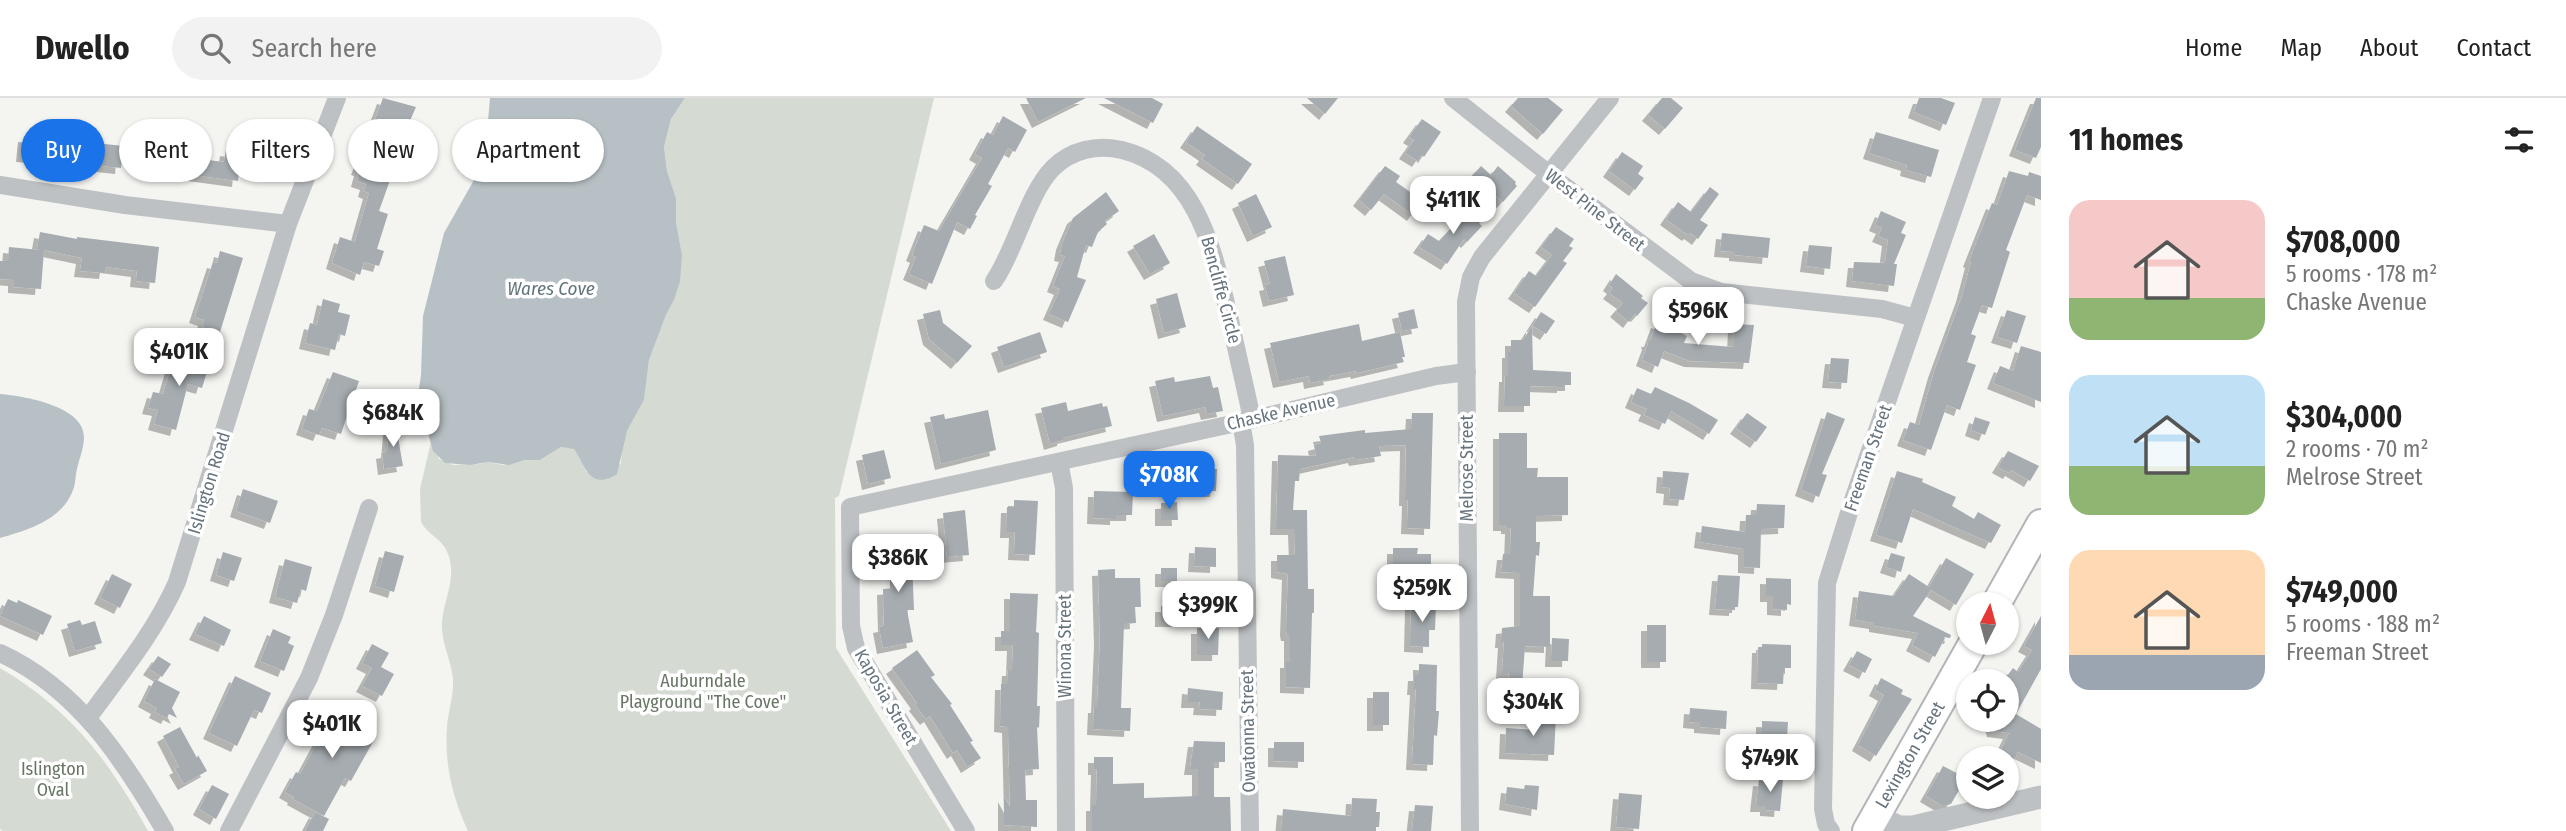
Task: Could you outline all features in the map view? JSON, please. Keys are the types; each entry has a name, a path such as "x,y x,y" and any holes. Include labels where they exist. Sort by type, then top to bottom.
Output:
{"main road":[{"path":"2003,592 2041,524"},
{"name":"Lexington Street","path":"1871,824 1967,655"}],"street":[{"name":"Islington Road","path":"88,718 151,631 167,606 177,582 288,224 337,98"},
{"name":"West Pine Street","path":"1453,98 1670,268 1701,286 1732,294 1882,309 1915,318"},
{"name":"Melrose Street","path":"1470,831 1466,302 1471,277 1482,257 1610,98"},
{"name":"Freeman Street","path":"1831,831 1826,824 1823,809 1827,583 1992,98"},
{"name":"Bencliffe Circle","path":"994,282 1007,261 1042,183 1059,163 1076,153 1095,148 1117,149 1145,159 1179,186 1204,226 1218,270 1247,420"},
{"path":"0,185 125,205 288,224"},
{"name":"Chaske Avenue","path":"850,507 1436,376 1467,372"},
{"name":"Owatonna Street","path":"1247,420 1245,445 1250,831"},
{"name":"Winona Street","path":"1059,462 1064,488 1066,831"},
{"name":"Kaposia Street","path":"850,507 851,626 856,648 966,831"},
{"path":"229,831 309,678 334,615 369,509"},
{"path":"0,653 27,667 88,718 126,766 165,831"},
{"path":"1871,824 1913,827 2041,797"}],"green space":[{"name":"Auburndale Playground \"The Cove\"","path":"685,98 934,98 839,496 835,498 836,648 951,831 468,831 458,806 451,780 446,740 453,679 442,630 451,580 450,563 443,544 421,522 420,489 431,442 439,459 453,465 488,462 503,465 524,460 540,460 561,447 574,448 587,472 621,464 622,445 627,431 644,400 649,360 674,300 682,255 676,222 676,198 667,171 664,147 671,119"},
{"name":"Islington Oval","path":"0,668 48,702 86,739 118,782 148,831 0,829"}],"water":[{"name":"Wares Cove","path":"490,98 685,98 671,119 664,147 667,171 676,198 676,222 682,255 680,281 649,360 644,400 627,431 617,474 608,479 601,480 590,475 574,449 561,447 540,460 524,460 509,465 488,462 470,465 445,463 433,451 428,433 421,425 416,409 421,375 423,316 444,233 473,182 604,182 604,119 488,119"},
{"path":"0,394 37,400 64,410 81,426 84,437 74,487 61,509 33,527 0,538"}],"building":[{"path":"383,98 416,107 411,119 375,119"},
{"path":"1026,98 1086,98 1038,122"},
{"path":"1104,98 1152,98 1163,104 1153,123"},
{"path":"1307,98 1338,98 1325,114"},
{"path":"1518,98 1548,98 1563,110 1543,134 1511,106"},
{"path":"1662,98 1671,98 1683,108 1665,129 1648,115"},
{"path":"1919,98 1941,98 1955,103 1946,125 1914,112"},
{"path":"2036,98 2041,98 2041,147 2036,158 2015,150"},
{"path":"1003,116 1027,130 1015,152 1008,148 988,184 992,186 970,229 957,222 932,284 909,274 916,257 912,255 924,225 939,231 982,158 975,154 987,132 993,135"},
{"path":"1422,119 1441,132 1424,157 1422,155 1418,161 1405,153 1414,140 1409,137"},
{"path":"1197,126 1252,164 1238,184 1202,159 1205,155 1186,142"},
{"path":"1876,132 1939,150 1931,177 1906,170 1907,165 1869,153"},
{"path":"105,144 119,146 119,168 105,166"},
{"path":"226,150 226,179 212,177 212,160 224,162"},
{"path":"1622,152 1643,166 1638,174 1644,178 1635,190 1609,171"},
{"path":"1385,166 1400,176 1396,182 1423,201 1413,215 1384,194 1371,210 1359,200"},
{"path":"1481,166 1491,175 1498,166 1516,182 1517,186 1503,202 1492,192 1489,196 1469,179"},
{"path":"2009,171 2041,176 2041,200 2027,195 2006,250 2010,252 1992,308 1982,305 1971,334 1976,336 1967,362 1976,365 1960,410 1947,405 1931,450 1903,440 1910,422 1919,425 1934,372 1962,296 1971,262 1969,261 1992,203 1997,205"},
{"path":"360,182 389,182 379,211 388,214 377,249 384,251 379,266 364,262 360,275 332,263 340,237 355,242 369,193 364,191 366,184"},
{"path":"1710,187 1719,194 1700,220 1708,225 1698,239 1666,219 1678,202 1691,212"},
{"path":"1106,192 1119,211 1105,221 1107,224 1098,232 1092,247 1086,245 1077,277 1086,280 1068,322 1049,314 1060,289 1053,286 1065,256 1060,255 1062,244 1073,218"},
{"path":"1256,194 1272,227 1253,236 1238,203"},
{"path":"1464,206 1481,221 1479,223 1482,226 1467,242 1464,239 1447,264 1419,247 1428,234 1439,241 1457,222 1453,217"},
{"path":"1881,211 1906,222 1901,233 1906,235 1894,264 1897,264 1894,286 1852,281 1854,262 1885,263 1888,240 1878,236 1882,228 1875,225"},
{"path":"1556,227 1574,239 1569,246 1573,248 1563,261 1567,263 1535,307 1514,293 1529,271 1536,276 1552,255 1541,247"},
{"path":"40,232 77,239 159,247 155,283 136,281 137,271 106,267 105,273 80,271 82,258 44,250 41,289 14,287 14,280 0,279 0,261 8,261 9,247 40,250 37,249"},
{"path":"1722,233 1770,238 1768,258 1720,251"},
{"path":"1154,234 1170,263 1150,274 1133,246"},
{"path":"1809,245 1832,247 1830,269 1806,266"},
{"path":"220,251 243,258 220,332 202,327 204,320 195,317 213,262 217,263"},
{"path":"1285,256 1294,295 1269,301 1265,285 1270,284 1264,261"},
{"path":"1616,274 1648,303 1629,322 1616,311 1623,303 1609,293 1613,288 1609,285"},
{"path":"1177,293 1186,327 1164,333 1156,299"},
{"path":"323,299 340,304 338,312 350,315 345,336 339,334 335,350 305,343 310,323 317,325"},
{"path":"1414,309 1418,328 1402,331 1398,313"},
{"path":"940,310 943,323 972,346 957,363 929,339 923,314"},
{"path":"2007,310 2026,316 2017,343 1997,337"},
{"path":"1541,312 1555,321 1546,334 1532,325"},
{"path":"1657,322 1682,331 1681,333 1687,336 1684,343 1733,347 1734,324 1754,325 1749,363 1690,361 1664,351 1658,367 1642,360 1647,341 1650,341"},
{"path":"1359,324 1362,341 1400,332 1404,362 1357,373 1329,376 1330,379 1310,383 1309,376 1279,382 1270,343"},
{"path":"1532,326 1533,370 1571,372 1571,385 1530,386 1530,406 1504,406 1505,376 1508,376 1511,340 1523,340"},
{"path":"1040,332 1047,352 1004,367 997,347"},
{"path":"192,346 205,350 201,363 209,365 202,388 188,384 176,430 154,424 158,410 148,408 153,392 163,394 171,367 175,368 180,352 190,355"},
{"path":"2021,346 2041,352 2041,402 1993,383 2000,366 2013,371"},
{"path":"1831,358 1849,359 1847,383 1828,382"},
{"path":"333,372 359,381 341,434 322,428 319,435 302,429 309,409 317,411"},
{"path":"1210,376 1213,388 1218,387 1223,411 1207,414 1205,407 1163,416 1155,381 1174,377 1175,382"},
{"path":"1655,387 1718,420 1709,434 1671,411 1665,424 1644,415 1647,409 1631,402 1637,388 1651,394"},
{"path":"1066,402 1068,411 1102,403 1103,407 1107,406 1112,426 1063,438 1050,444 1041,408"},
{"path":"988,410 996,450 941,464 930,417 944,414 945,419"},
{"path":"1827,412 1845,419 1822,474 1827,475 1819,497 1801,490"},
{"path":"1412,413 1433,413 1430,529 1407,528 1406,445 1379,446 1381,456 1355,460 1354,457 1300,469 1299,481 1295,481 1293,510 1307,510 1308,589 1314,589 1310,688 1286,687 1286,662 1290,662 1290,635 1287,635 1286,630 1288,574 1277,572 1277,555 1295,555 1294,529 1276,529 1278,455 1316,456 1314,445 1321,443 1319,436 1365,430 1365,433 1411,429"},
{"path":"1747,413 1767,427 1756,442 1736,428"},
{"path":"1975,417 1990,422 1985,435 1971,430"},
{"path":"390,420 395,420 403,466 384,469 382,453 387,452"},
{"path":"1499,433 1527,433 1527,468 1538,468 1537,477 1568,477 1568,515 1536,516 1536,542 1540,542 1539,556 1536,555 1533,596 1550,596 1550,647 1525,646 1522,687 1508,686 1509,673 1502,673 1502,628 1520,626 1520,573 1501,572 1503,554 1510,554 1511,528 1499,525"},
{"path":"884,450 891,478 868,484 862,455"},
{"path":"2008,451 2039,466 2030,481 2011,470 2009,473 1998,467"},
{"path":"1185,469 1217,469 1216,491 1177,491 1177,473 1185,473"},
{"path":"1663,471 1689,473 1684,500 1669,499 1670,488 1662,487"},
{"path":"1897,471 1923,479 1922,482 1956,497 1952,506 1974,519 1978,512 2001,525 1991,543 1913,509 1902,543 1876,535"},
{"path":"243,489 278,501 270,523 236,511"},
{"path":"1094,491 1133,492 1132,515 1116,515 1116,519 1093,518"},
{"path":"1014,500 1038,501 1035,555 1014,554 1015,532 1006,532 1007,507 1014,507"},
{"path":"1177,502 1178,520 1161,520 1161,503"},
{"path":"1757,504 1785,505 1784,528 1761,529 1760,568 1744,567 1744,549 1700,542 1702,526 1745,532 1746,515 1756,515"},
{"path":"965,510 969,555 947,557 943,513"},
{"path":"886,536 911,536 914,610 907,610 913,642 883,648 879,627 884,626 883,589 896,588 896,562 886,562"},
{"path":"1195,547 1216,548 1216,567 1194,566"},
{"path":"1393,548 1418,548 1417,554 1431,554 1431,572 1393,572"},
{"path":"385,551 404,556 394,592 375,586"},
{"path":"223,552 242,558 234,581 216,575"},
{"path":"1891,553 1905,557 1901,572 1886,567"},
{"path":"1946,558 1974,574 1964,592 1956,592 1956,605 1931,590 1913,616 1951,635 1950,638 1943,637 1945,638 1935,657 1912,645 1918,633 1855,620 1859,591 1894,596 1909,574 1929,587"},
{"path":"285,559 312,567 306,591 301,589 297,603 275,597"},
{"path":"1161,568 1177,568 1177,581 1161,581"},
{"path":"1115,569 1115,578 1140,578 1141,607 1135,607 1136,623 1124,624 1121,708 1131,708 1130,731 1093,729 1094,707 1097,707 1100,640 1098,570"},
{"path":"112,574 132,584 120,608 100,598"},
{"path":"1718,575 1740,576 1738,607 1735,607 1735,610 1715,609"},
{"path":"1766,578 1791,579 1791,605 1787,604 1787,610 1773,609 1773,596 1766,596"},
{"path":"1010,593 1038,594 1036,632 1039,633 1039,769 1025,770 1026,800 1037,800 1037,827 1004,825 1004,796 1010,807 1008,727 1000,726 1001,684 1007,684 1008,670 1012,670 1013,645 1001,645 1001,631 1010,631"},
{"path":"8,599 17,603 18,600 52,616 43,635 0,616"},
{"path":"1411,603 1436,604 1435,630 1429,630 1429,647 1410,646"},
{"path":"1161,606 1178,606 1178,621 1161,621"},
{"path":"204,616 231,630 224,646 195,634"},
{"path":"2041,616 2041,669 2019,709 2019,670 2032,650 2024,646"},
{"path":"80,620 82,625 95,621 102,643 75,651 67,624"},
{"path":"1647,625 1666,625 1666,662 1647,662"},
{"path":"1197,628 1219,628 1218,655 1197,655"},
{"path":"273,629 291,637 288,643 294,646 284,671 260,661"},
{"path":"1552,638 1569,639 1568,661 1551,661"},
{"path":"372,644 389,653 381,667 394,674 382,696 362,686 372,668 362,663"},
{"path":"1762,644 1791,645 1791,668 1784,668 1783,684 1757,683 1758,647 1762,647"},
{"path":"917,650 935,675 931,677 952,704 950,705 981,758 967,767 957,750 953,753 930,716 926,719 915,705 917,703 892,668"},
{"path":"1857,651 1872,659 1865,673 1849,665"},
{"path":"158,656 171,664 162,677 149,669"},
{"path":"1419,664 1437,665 1436,711 1439,711 1437,736 1434,735 1433,765 1412,764 1416,689 1413,689 1414,675 1419,675"},
{"path":"235,676 271,693 262,713 254,710 237,746 209,733"},
{"path":"1881,678 1903,690 1901,694 1912,699 1876,756 1858,745 1884,695 1875,690"},
{"path":"155,679 180,692 172,708 177,718 169,714 167,718 155,712 157,708 144,701"},
{"path":"1188,688 1223,692 1222,710 1199,709 1200,702 1187,702"},
{"path":"1373,692 1389,692 1389,725 1373,725"},
{"path":"333,702 377,729 371,739 374,740 351,781 345,778 324,816 285,792 296,772 300,774 328,722 323,719"},
{"path":"1690,708 1727,711 1726,729 1700,727 1700,723 1689,722"},
{"path":"1538,714 1556,715 1554,755 1505,753 1506,728 1537,730"},
{"path":"2019,716 2041,729 2041,763 2019,752 2019,746 2003,746 2009,733 2001,732 2019,732"},
{"path":"1762,721 1788,722 1787,738 1784,738 1784,741 1775,740 1775,745 1762,744 1762,751 1748,751 1750,734 1762,735"},
{"path":"180,727 207,771 184,784 175,769 179,767 163,736"},
{"path":"1194,741 1225,742 1225,762 1214,762 1214,797 1230,797 1231,831 1092,831 1097,769 1094,769 1094,757 1113,757 1113,784 1144,783 1144,798 1198,796 1198,769 1190,769"},
{"path":"1274,742 1304,742 1304,762 1274,761"},
{"path":"1943,766 1956,773 1956,795 1951,804 1943,806 1926,796"},
{"path":"1768,778 1783,779 1780,811 1756,806 1759,780 1768,781"},
{"path":"212,785 229,794 216,819 199,809"},
{"path":"1525,785 1539,786 1537,810 1505,804 1507,787 1524,789"},
{"path":"1619,793 1642,795 1639,829 1616,827"},
{"path":"1352,798 1377,799 1376,812 1380,812 1379,827 1376,827 1376,831 1281,831 1283,809 1351,816"},
{"path":"1415,805 1433,806 1431,831 1412,831"},
{"path":"315,812 329,819 323,831 305,831"}]}
